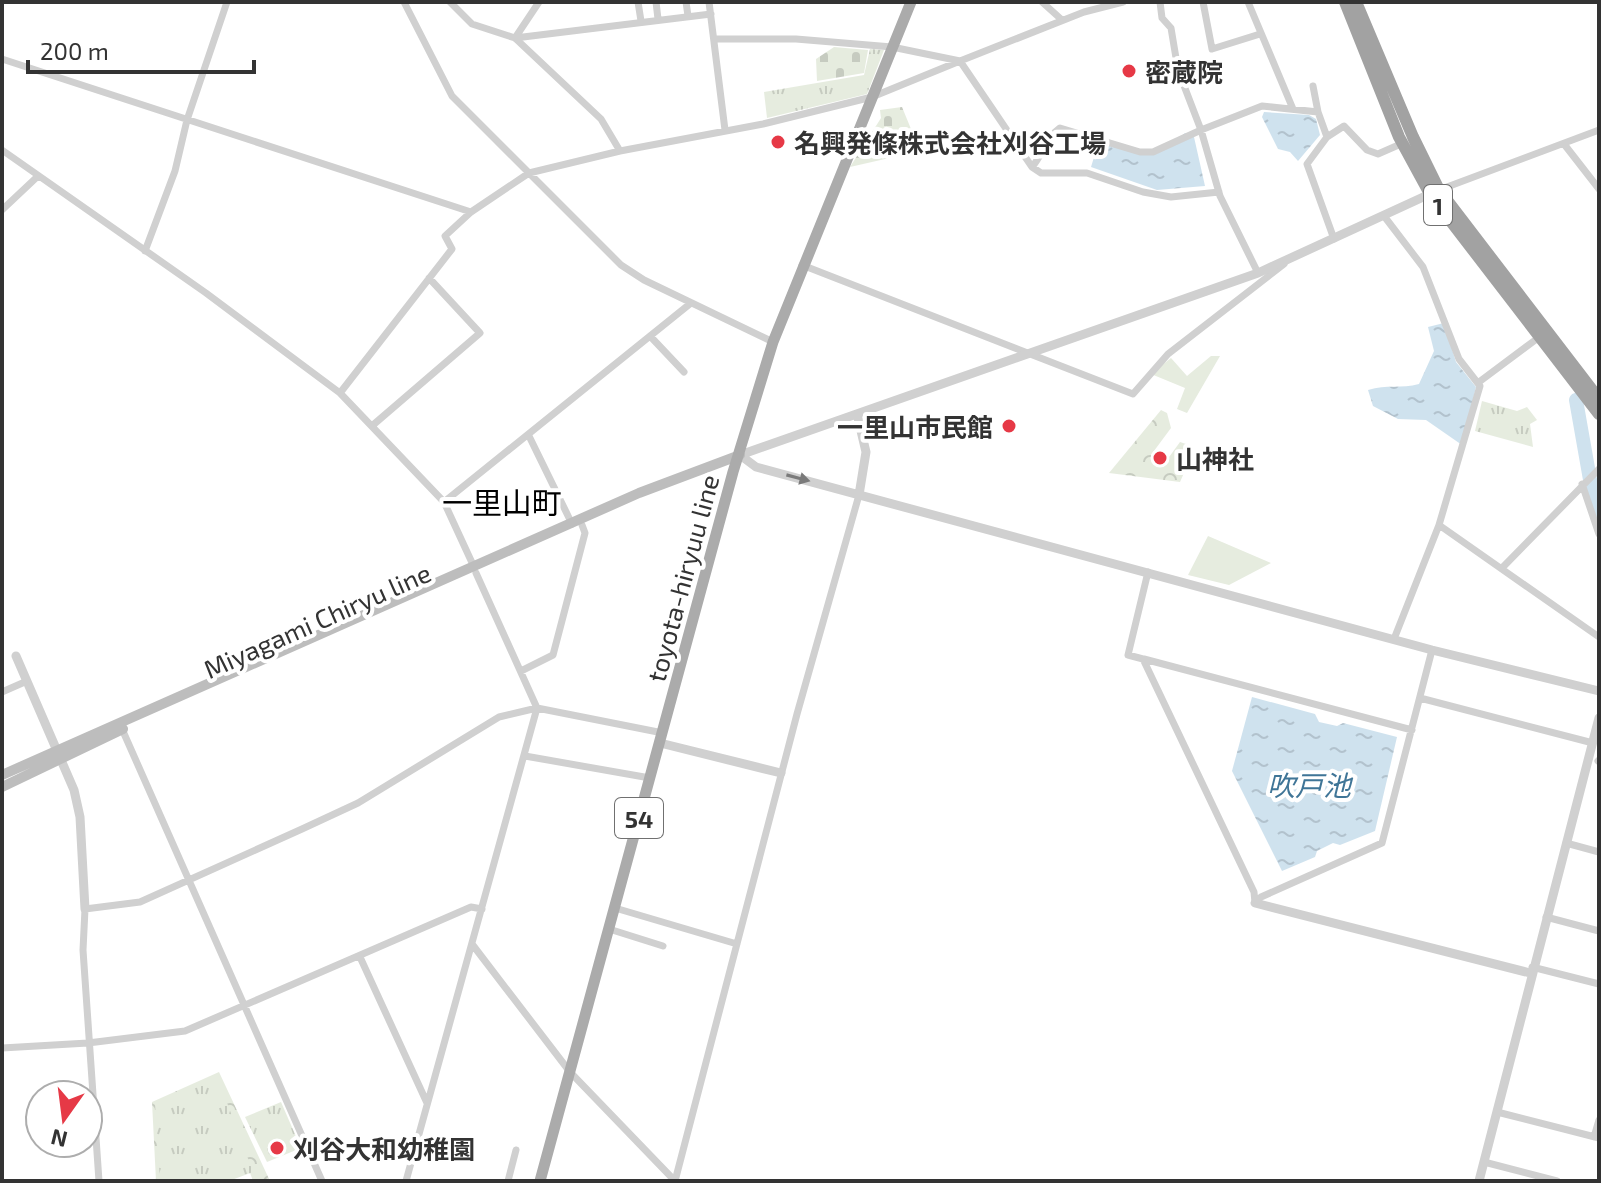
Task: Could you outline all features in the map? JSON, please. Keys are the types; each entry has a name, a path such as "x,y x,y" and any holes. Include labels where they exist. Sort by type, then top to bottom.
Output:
{"highway":[{"name":"1","path":"1345,2 1403,143 1434,192 1538,338 1599,414"},
{"name":"1","path":"1356,2 1434,192 1599,399"}],"main road":[{"name":"toyota-hiryuu line","path":"540,1181 773,342 911,2"},
{"name":"Miyagami Chiryu line","path":"2,775 122,729 649,491 740,455"},
{"name":"Miyagami Chiryu line","path":"2,787 60,755 475,570"}],"street":[{"path":"145,251 175,171 187,120 227,2"},
{"path":"404,2 452,96 621,265 773,342"},
{"path":"450,2 472,24 515,38 601,119 620,151"},
{"path":"515,38 539,2"},
{"path":"638,2 641,21"},
{"path":"656,2 658,19"},
{"path":"686,2 688,16"},
{"path":"709,2 725,130"},
{"path":"1042,2 1062,20"},
{"path":"340,393 452,249 445,236 471,212 529,173 872,97 1062,20 1123,2"},
{"path":"1160,2 1162,18 1171,28 1178,70 1201,130 1219,192 1258,273"},
{"path":"1203,2 1212,49 1260,34"},
{"path":"1248,2 1293,109"},
{"path":"515,38 711,14"},
{"path":"714,39 796,39 892,47 960,61 1032,167 1041,173 1087,173 1171,197 1219,192"},
{"path":"2,59 471,212"},
{"path":"1313,86 1327,137"},
{"path":"1032,167 1042,156 1051,134 1060,128 1140,152 1153,152 1262,106 1318,112"},
{"path":"1334,239 1307,164 1327,137 1344,126 1357,142 1378,154 1403,143"},
{"path":"740,455 1258,273 1434,192 1599,130"},
{"path":"1564,144 1599,189"},
{"path":"2,150 340,393 373,425 444,502 537,708 406,1181"},
{"path":"2,210 37,177"},
{"path":"1384,216 1423,267 1459,359 1479,382"},
{"path":"802,265 1133,394 1168,354 1289,260"},
{"path":"373,425 480,333 429,278"},
{"path":"1231,283 1237,301"},
{"path":"444,502 691,303"},
{"path":"650,336 684,372"},
{"path":"1394,639 1439,525 1464,448 1479,382 1538,338"},
{"path":"675,1181 781,773 859,495 866,452 857,414"},
{"path":"521,671 553,655 585,533 577,524 529,436"},
{"path":"740,455 756,467 1432,650 1599,691"},
{"path":"1503,567 1590,477"},
{"path":"1590,477 1599,534"},
{"path":"1439,525 1599,637"},
{"path":"1148,572 1128,655 1412,730"},
{"path":"1255,903 1261,897 1382,843 1432,650"},
{"path":"16,656 60,755 79,810 88,1043 99,1181"},
{"path":"1143,659 1254,892 1255,903"},
{"path":"2,692 27,681"},
{"path":"1420,698 1593,743"},
{"path":"85,909 140,902 358,803 499,717 537,708 661,738 781,773"},
{"path":"1479,1181 1566,843 1596,760 1593,743 1599,718"},
{"path":"122,729 322,1181"},
{"path":"525,756 650,778"},
{"path":"1566,843 1599,852"},
{"path":"1255,903 1599,984"},
{"path":"2,1048 88,1043 185,1031 471,907 482,909"},
{"path":"615,908 737,944"},
{"path":"1546,917 1599,931"},
{"path":"609,929 663,946"},
{"path":"472,944 570,1072 675,1181"},
{"path":"360,957 427,1103"},
{"path":"1497,1112 1597,1138 1599,1120"},
{"path":"508,1181 516,1150"},
{"path":"1484,1162 1557,1181"}],"green space":[{"path":"834,47 868,50 864,73 817,81 816,59"},
{"path":"870,49 884,50 867,94 767,118 764,92 864,75"},
{"path":"902,107 920,151 850,167 881,118 880,110"},
{"path":"1211,356 1220,356 1187,413 1177,409 1185,388 1151,374 1171,358 1187,376"},
{"path":"1482,401 1517,411 1527,407 1537,420 1530,424 1533,447 1475,431"},
{"path":"1161,410 1167,413 1171,428 1151,455 1164,464 1180,442 1189,445 1191,457 1180,482 1109,473"},
{"path":"1208,536 1271,563 1229,585 1188,575"},
{"path":"219,1072 270,1181 253,1181 216,1080 161,1181 156,1181 152,1102"},
{"path":"217,1076 253,1172 229,1181 160,1181 155,1103"},
{"path":"281,1102 301,1148 267,1162 245,1117"}],"water":[{"path":"1264,112 1309,115 1316,119 1320,135 1298,161 1290,152 1278,149 1262,117"},
{"path":"1185,133 1194,137 1205,186 1157,190 1091,167 1099,141 1144,154 1163,149"},
{"path":"1444,323 1456,362 1476,387 1462,445 1426,420 1398,419 1373,406 1368,390 1419,384 1434,351 1428,327"},
{"name":"吹戸池","path":"1252,697 1315,714 1319,722 1337,726 1343,723 1397,737 1375,831 1340,845 1333,843 1317,851 1315,857 1282,871 1232,771"}],"waterway":[{"path":"1576,400 1592,491 1599,511"}],"place":[{"name":"密蔵院","path":"1129,71"},
{"name":"名興発條株式会社刈谷工場","path":"778,142"},
{"name":"一里山市民館","path":"1009,426"},
{"name":"山神社","path":"1160,458"},
{"name":"刈谷大和幼稚園","path":"277,1148"}],"district":[{"name":"一里山町","path":"502,502"}]}
